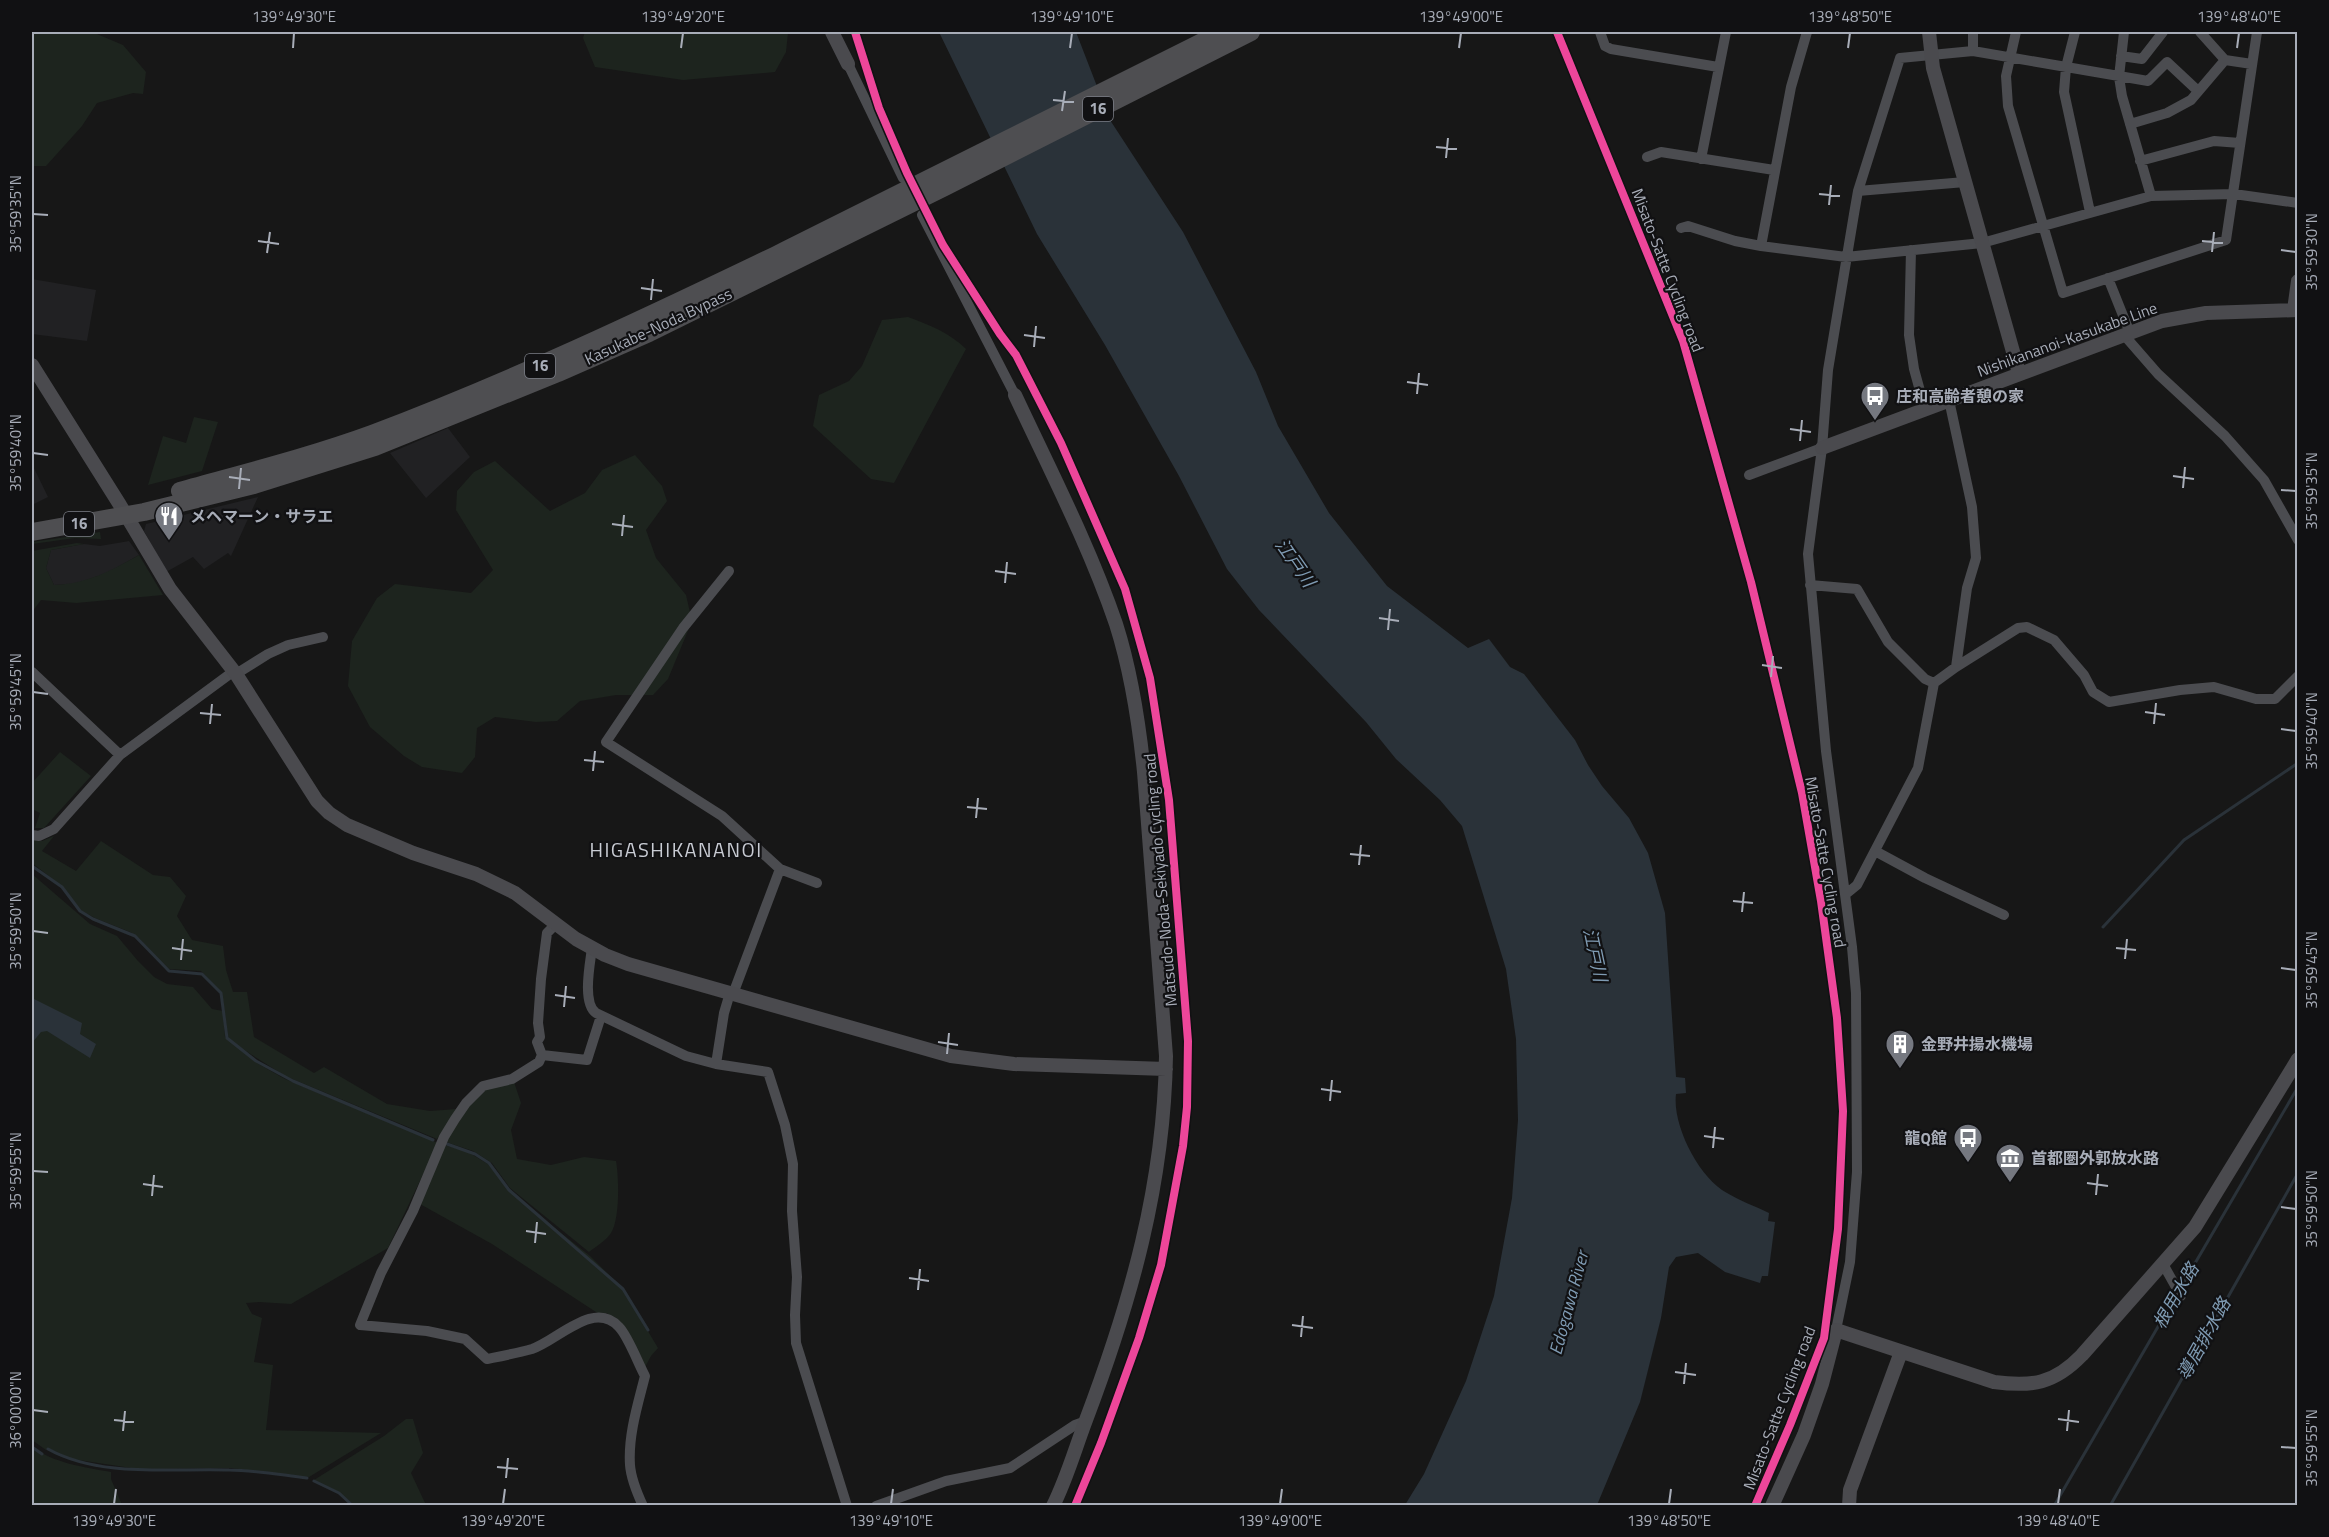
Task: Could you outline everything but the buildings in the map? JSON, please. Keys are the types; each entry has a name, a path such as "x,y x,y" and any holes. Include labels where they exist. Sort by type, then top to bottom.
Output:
{"highway":[{"name":"Kasukabe-Noda Bypass","path":"32,532 123,510 254,485 375,447 515,390 649,333 1222,32"},
{"name":"Kasukabe-Noda Bypass","path":"942,181 1251,32"},
{"name":"Kasukabe-Noda Bypass","path":"32,520 123,510"}],"street":[{"path":"832,32 903,178"},
{"path":"1600,32 1605,46 1611,49 1718,67"},
{"path":"1701,159 1726,32"},
{"path":"1761,246 1791,87 1807,32"},
{"path":"1929,32 1931,55 2019,373"},
{"path":"1973,32 1973,51"},
{"path":"2016,32 2009,57 2006,89 2008,106 2063,293 2226,240 2257,32"},
{"path":"2075,32 2066,67 2064,92 2090,212"},
{"path":"2124,32 2119,77 2151,196"},
{"path":"2121,56 2142,59 2163,32"},
{"path":"2200,32 2225,60 2252,63"},
{"path":"1772,1506 1804,1435 1822,1384 1836,1330 1850,1262 1858,1147 1856,993 1826,751 1808,554 1822,448 1828,370 1858,191 1900,58 1973,51 2148,81 2167,62 2198,91"},
{"path":"2130,124 2167,113 2191,100 2225,60"},
{"path":"2140,161 2214,141 2240,143"},
{"path":"1647,157 1661,152 1774,170"},
{"path":"1858,191 1965,182"},
{"path":"1681,228 1688,226 1735,241 1761,246 1846,257 1982,243 2151,196 2234,194 2298,203"},
{"path":"922,215 1015,395 1078,529 1116,626 1141,740 1147,792 1164,1007 1166,1069 1163,1127 1153,1196 1125,1306 1067,1474 1053,1506"},
{"path":"1911,250 1909,335 1914,369 1925,409"},
{"path":"2108,278 2127,334 2158,374 2225,436 2264,480 2298,540"},
{"path":"2296,310 2298,281"},
{"name":"Nishikananoi-Kasukabe Line","path":"1822,448 2019,373 2184,316 2296,310"},
{"path":"32,365 179,603 235,672 311,794 329,813 347,825 386,842 492,881 515,893 592,948 628,964 970,1059 1014,1064 1166,1069"},
{"path":"1949,400 1972,507 1976,558 1967,588 1956,667"},
{"path":"1749,474 1822,448"},
{"path":"729,571 683,628 606,742 722,816 780,869 818,883"},
{"path":"1810,585 1857,588 1888,642 1925,679 1934,683"},
{"path":"1845,894 1857,885 1917,768 1934,683 2018,628 2027,627 2054,640 2084,675 2093,692 2109,702 2180,690 2214,687 2256,699 2275,699 2298,676"},
{"path":"32,835 39,836 54,829 120,755 235,672 288,645 323,637"},
{"path":"32,672 120,755"},
{"path":"1875,851 1924,878 2004,915"},
{"path":"716,1064 724,1013 780,869"},
{"path":"556,924 548,933 541,979 538,1023 540,1036 537,1042 542,1055 539,1062 512,1079 483,1086 466,1103 455,1119 444,1137 413,1211 381,1273 360,1325 427,1331 465,1339 487,1359 534,1348 585,1319 598,1317 610,1320 619,1327 645,1376 635,1415 630,1466 643,1506"},
{"path":"592,948 588,1001 591,1010 662,1046 716,1064 768,1072 785,1125 793,1164 792,1211 797,1277 796,1343 847,1506"},
{"path":"542,1055 587,1060 601,1016"},
{"path":"1836,1330 1994,1383 2036,1384 2055,1378 2068,1370 2082,1355 2195,1227 2298,1059"},
{"path":"2163,1264 2181,1296"},
{"path":"1849,1506 1850,1490 1901,1352"},
{"path":"876,1506 946,1481 1010,1468 1086,1420"}],"shaded area":[{"path":"32,32 92,32 123,45 146,72 143,94 133,93 97,103 82,126 46,166 32,166"},
{"path":"585,32 788,33 786,52 775,72 683,80 595,67 583,38"},
{"path":"32,279 96,290 87,341 32,334"},
{"path":"908,317 932,326 966,349 894,483 871,479 813,426 819,395 849,381 862,366 882,320"},
{"path":"194,417 218,422 202,471 148,485 163,436 186,443"},
{"path":"448,428 470,457 426,498 390,453"},
{"path":"635,455 662,486 667,501 646,530 656,558 686,595 692,621 668,679 653,695 616,695 580,701 557,721 536,722 495,717 477,728 475,757 462,773 422,767 404,756 370,727 348,686 352,641 377,598 395,584 471,593 493,570 456,510 457,491 474,472 495,461 550,511 585,493 602,470"},
{"path":"32,467 48,497 32,505"},
{"path":"258,497 231,556 228,553 204,569 193,557 166,572 144,531 146,524"},
{"path":"100,532 101,539 75,538 32,544 32,542"},
{"path":"129,541 139,555 107,573 75,584 54,585 46,568 51,550 84,544 100,546"},
{"path":"77,543 84,544 51,550 46,568 54,585 98,576 139,555 163,595 76,603 41,600 32,612 32,551"},
{"path":"60,752 91,776 44,828 35,828 40,813 32,809 32,783"},
{"path":"54,836 42,851 76,871 101,841 153,875 170,877 186,896 177,916 192,940 223,946 226,970 233,992 247,992 254,1037 314,1073 324,1067 387,1104 430,1111 457,1109 437,1139 285,1076 230,1041 222,993 201,971 169,969 139,938 130,932 80,910 63,887 32,863 32,839 42,841"},
{"path":"32,874 90,924 117,936 154,977 167,984 193,987 212,1009 223,1011 225,1037 257,1063 285,1079 438,1143 388,1248 291,1304 246,1303 252,1314 262,1318 254,1362 273,1365 266,1430 381,1433 309,1477 231,1468 138,1469 72,1459 48,1448 46,1450 32,1440"},
{"path":"514,1082 521,1103 511,1130 517,1159 551,1165 584,1157 616,1161 618,1198 614,1227 607,1238 589,1252 510,1188 492,1163 473,1151 446,1142 460,1116 484,1090"},
{"path":"445,1145 468,1152 488,1164 512,1194 590,1256 623,1289 658,1348 644,1369 607,1313 599,1314 492,1244 420,1204"},
{"path":"406,1419 413,1419 423,1453 411,1473 426,1505 354,1505 337,1491 314,1480 384,1436"},
{"path":"32,1447 59,1461 111,1472 111,1479 122,1505 32,1505"}],"water":[{"path":"939,32 1076,32 1110,120 1183,232 1256,372 1278,426 1329,513 1387,586 1468,648 1489,639 1510,667 1524,674 1575,740 1602,786 1629,818 1648,853 1665,913 1676,1077 1685,1078 1686,1093 1676,1094 1678,1120 1683,1135 1698,1163 1717,1186 1732,1196 1769,1213 1768,1221 1775,1222 1768,1276 1762,1276 1760,1283 1725,1272 1698,1253 1676,1257 1669,1267 1661,1318 1640,1402 1597,1505 1405,1505 1424,1474 1466,1381 1494,1296 1512,1198 1518,1120 1516,1039 1506,969 1462,826 1440,800 1396,759 1366,722 1259,610 1227,569 1179,476 1105,345 1037,234"},
{"path":"32,998 82,1023 80,1034 96,1044 90,1058 47,1031 41,1032 32,1043"}],"waterway":[{"path":"2103,927 2184,840 2298,763"},
{"path":"32,866 62,887 80,911 93,919 135,936 169,971 202,974 221,993 227,1038 256,1061 293,1081 433,1140"},
{"name":"根用水路","path":"2180,1289 2298,1087"},
{"path":"447,1144 475,1154 489,1163 509,1190 623,1289 648,1330"},
{"name":"導居排水路","path":"2110,1506 2298,1173"},
{"name":"根用水路","path":"2054,1506 2177,1294"},
{"path":"32,1447 42,1454"},
{"path":"48,1449 68,1458 113,1468 239,1470 307,1478"},
{"path":"314,1481 339,1493 353,1506"}],"cycle path":[{"name":"Matsudo-Noda-Sekiyado Cycling road","path":"855,32 879,108 907,173 943,245 1016,355 1061,443 1125,589 1150,678 1169,800 1188,1041 1187,1107 1183,1146 1161,1265 1139,1338 1101,1443 1075,1506"},
{"name":"Misato-Satte Cycling road","path":"1557,32 1683,341 1751,582 1802,793 1821,901 1837,1018 1843,1111 1838,1229 1824,1338 1755,1506"}],"place":[{"name":"庄和高齢者憩の家","path":"1875,422"},
{"name":"メヘマーン・サラエ","path":"169,542"},
{"name":"金野井揚水機場","path":"1900,1070"},
{"name":"龍Q館","path":"1968,1164"},
{"name":"首都圏外郭放水路","path":"2010,1184"}],"district":[{"name":"HIGASHIKANANOI","path":"676,850"}],"water label":[{"name":"江戸川","path":"1295,563"},
{"name":"江戸川","path":"1595,955"},
{"name":"Edogawa River","path":"1569,1303"}]}
